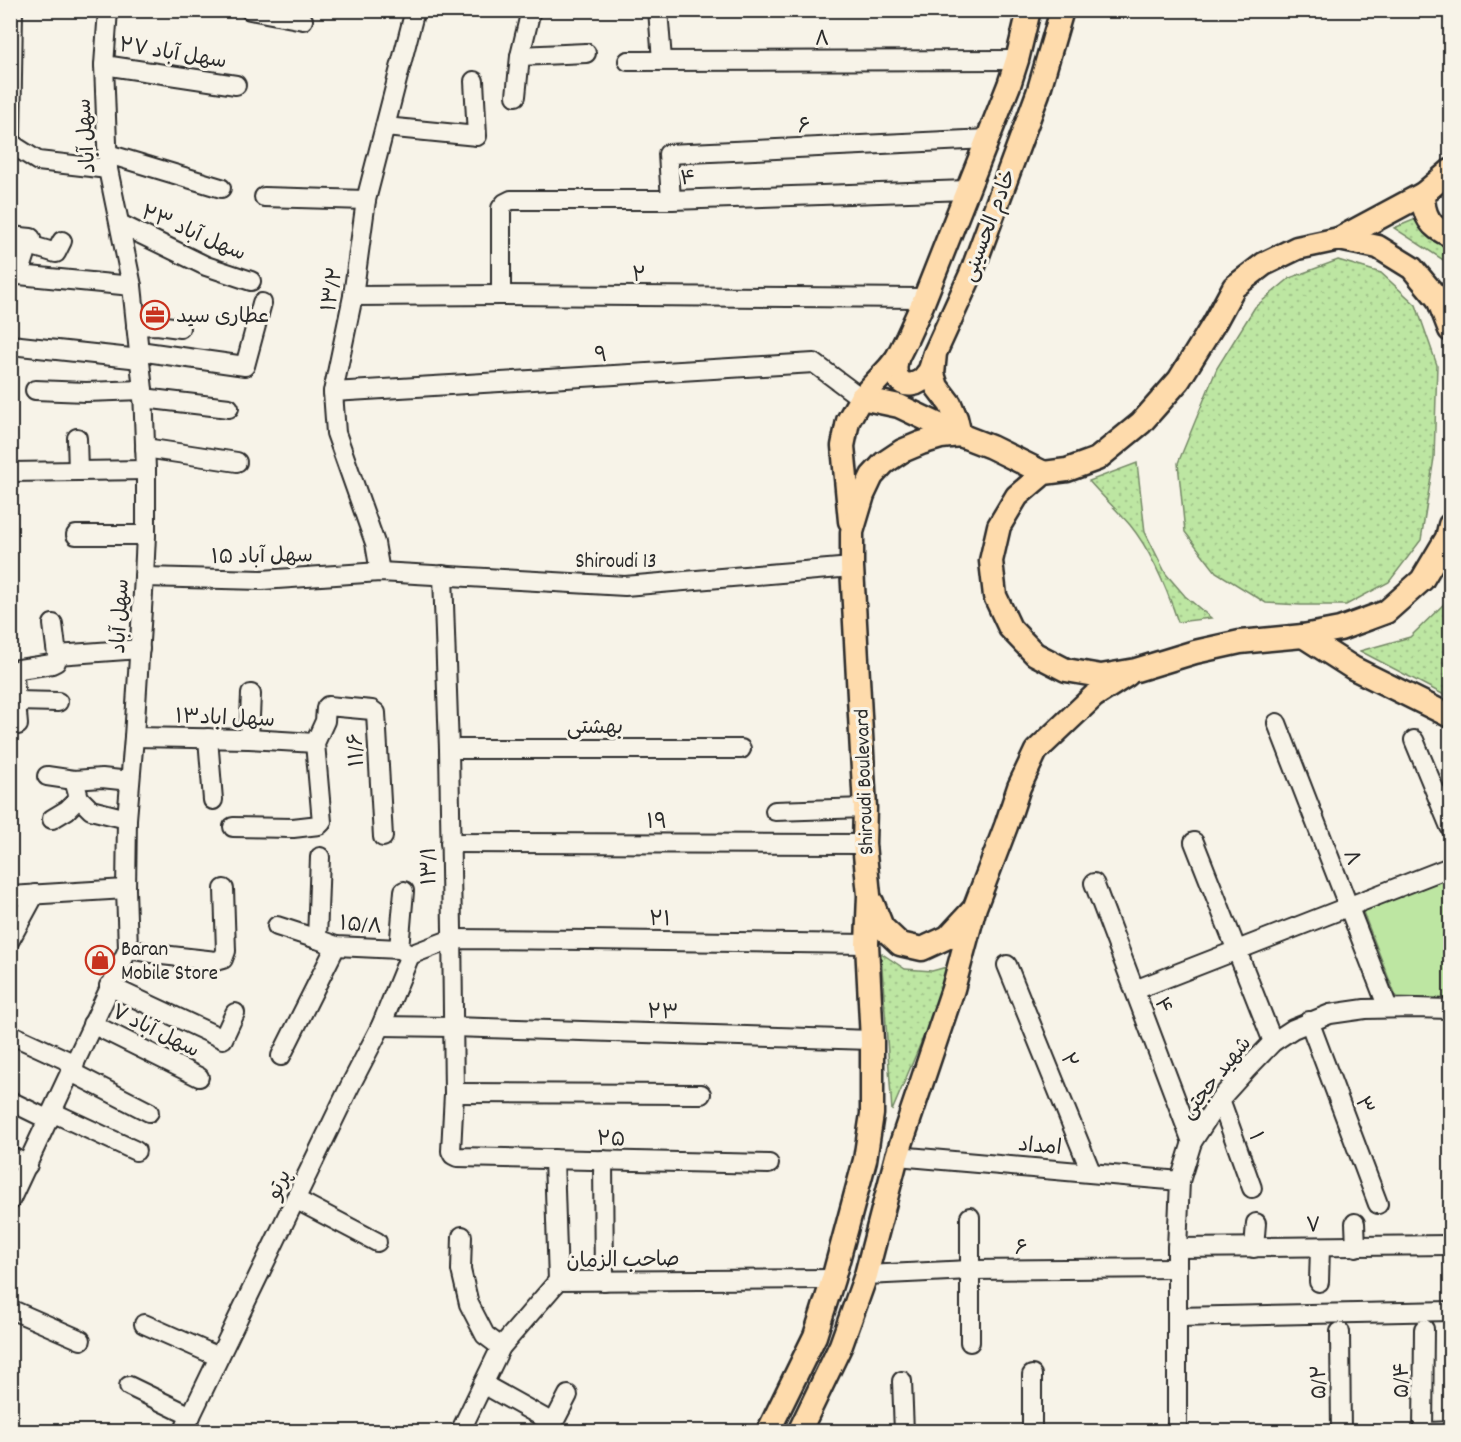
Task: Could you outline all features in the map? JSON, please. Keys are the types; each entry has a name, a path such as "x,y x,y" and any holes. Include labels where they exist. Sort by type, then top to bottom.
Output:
{"main road":[{"name":"خادم الحسینی","path":"852,532 843,446 848,421 861,398 897,358 924,298 1017,60 1029,10"},
{"name":"خادم الحسینی","path":"960,435 950,404 937,387 933,374 935,353 971,274 1038,93 1062,10"},
{"path":"1450,171 1423,195 1339,239 1297,248 1264,264 1234,287 1179,380 1141,423 1097,459 1067,470 1044,473 1017,496 999,526 991,561 995,596 1010,628 1035,654 1066,670 1101,676 1240,642 1303,636 1340,629 1386,612 1422,580 1447,538 1450,525"},
{"path":"1423,195 1426,217 1433,226 1450,235"},
{"path":"1339,239 1378,247 1412,268 1438,299 1450,330"},
{"path":"897,358 895,369 897,378 904,384 911,385 928,374 935,353"},
{"path":"861,398 899,406 1044,473"},
{"name":"Shiroudi Boulevard","path":"768,1431 815,1336 865,1160 872,1114 872,1040 867,944 869,895 864,844 865,808 852,532 863,495 872,476 884,463 902,451 921,443 941,437 960,435"},
{"path":"1303,636 1353,668 1450,716"},
{"path":"799,1431 842,1346 866,1275 897,1156 953,989 975,907 1019,787 1036,751 1094,696 1136,669"},
{"path":"869,895 882,927 900,944 922,949 948,937 975,907"}],"street":[{"name":"سهل آباد","path":"10,1202 128,949 127,819 144,577 146,470 143,394 132,286 108,162 104,64 108,10"},
{"path":"250,10 303,20"},
{"name":"۱۳/۲","path":"380,572 375,543 336,433 333,392 353,296 366,200 415,10"},
{"path":"516,96 520,56 531,10"},
{"path":"658,10 662,60"},
{"path":"13,11 12,147 38,161 108,162 221,188"},
{"path":"520,56 586,53"},
{"name":"۸","path":"628,61 1017,60"},
{"name":"سهل آباد ۲۷","path":"104,64 236,84"},
{"path":"385,127 477,136 474,81"},
{"name":"۶","path":"671,200 668,154 988,139"},
{"name":"۴","path":"501,295 501,208 511,200 671,200 967,190"},
{"path":"264,197 366,200"},
{"name":"سهل آباد ۲۳","path":"120,224 206,266 251,281"},
{"path":"10,236 31,237 19,275 132,286"},
{"path":"29,245 56,253 62,241"},
{"name":"۲","path":"353,296 924,298"},
{"path":"11,345 245,366 262,303"},
{"path":"136,326 157,325 180,328"},
{"name":"۹","path":"333,392 814,363 861,398"},
{"path":"35,390 143,394 229,408"},
{"path":"77,438 78,471"},
{"path":"145,448 237,462"},
{"path":"10,472 146,470"},
{"path":"76,535 146,535"},
{"name":"Shiroudi 13","path":"380,572 625,586 852,567"},
{"name":"سهل آباد ۱۵","path":"144,577 262,580 380,572"},
{"name":"۱۳/۱","path":"444,575 450,749 454,1093 451,1151 453,1155"},
{"path":"18,725 14,677 16,671 56,662 53,624"},
{"path":"57,654 140,649"},
{"path":"249,739 251,694"},
{"path":"16,701 58,702"},
{"name":"۱۱/۶","path":"315,743 325,721 328,706 375,711 383,837"},
{"name":"۸","path":"1277,723 1388,1008"},
{"name":"سهل اباد۱۳","path":"134,737 249,739 315,743"},
{"path":"208,738 213,800"},
{"path":"1414,740 1450,827"},
{"path":"233,827 293,828 319,825 322,822 315,743"},
{"name":"بهشتی","path":"450,749 741,749"},
{"path":"46,776 74,780 102,778 130,780"},
{"path":"74,780 79,798 91,810 127,819"},
{"path":"52,819 67,810 79,798"},
{"path":"775,811 865,808"},
{"path":"1194,842 1273,1042"},
{"name":"۱۹","path":"450,843 864,844"},
{"name":"۱۵/۸","path":"320,857 317,939 336,946 404,952"},
{"path":"1135,990 1450,867"},
{"name":"۴","path":"1094,883 1192,1142"},
{"path":"10,896 126,889"},
{"path":"128,949 162,956 216,961 223,959 226,951 224,889"},
{"name":"پرتو","path":"187,1424 381,1026 404,952 404,891"},
{"path":"10,940 35,894"},
{"path":"277,926 317,939"},
{"path":"404,952 452,939"},
{"name":"۲۱","path":"452,939 867,944"},
{"path":"280,1056 336,946"},
{"name":"۲","path":"1007,965 1090,1172"},
{"path":"109,986 223,1039 236,1013"},
{"name":"شهید حجتی","path":"1177,1431 1177,1248 1180,1181 1192,1142 1220,1100 1273,1042 1309,1021 1330,1014 1388,1008 1449,1015"},
{"name":"۳","path":"1309,1021 1378,1204"},
{"name":"سهل آباد ۷","path":"92,1024 199,1077"},
{"name":"۲۳","path":"381,1026 872,1040"},
{"path":"10,1034 149,1112"},
{"path":"454,1093 701,1094"},
{"name":"۱","path":"1220,1100 1252,1188"},
{"path":"10,1101 136,1151"},
{"name":"۲۵","path":"453,1155 457,1157 769,1164"},
{"path":"10,1156 28,1165"},
{"name":"امداد","path":"897,1156 1180,1181"},
{"path":"554,1159 558,1281"},
{"path":"603,1160 603,1281"},
{"path":"295,1200 377,1242"},
{"path":"970,1217 970,1341"},
{"path":"1254,1248 1256,1223"},
{"path":"1355,1223 1356,1247"},
{"path":"462,1236 461,1270 469,1304 485,1335 501,1347"},
{"name":"۷","path":"1177,1248 1450,1245"},
{"path":"1319,1282 1320,1247"},
{"name":"۶","path":"866,1275 970,1270 1177,1268"},
{"name":"صاحب الزمان","path":"460,1431 501,1347 558,1281 832,1279"},
{"path":"10,1309 81,1340"},
{"path":"1177,1317 1450,1311"},
{"path":"144,1324 219,1357"},
{"name":"۵/۴","path":"1423,1431 1424,1329"},
{"name":"۵/۲","path":"1340,1332 1341,1431"},
{"path":"1032,1375 1032,1431"},
{"path":"902,1380 904,1431"},
{"path":"483,1384 551,1427 568,1395"},
{"path":"129,1386 187,1424"},
{"path":"1430,1431 1450,1431"}],"green space":[{"path":"1416,219 1421,230 1433,241 1450,244 1448,263 1394,228"},
{"path":"1338,260 1381,273 1416,305 1437,365 1434,458 1421,540 1389,582 1346,605 1266,603 1216,572 1185,532 1178,463 1217,368 1255,307 1290,278"},
{"path":"1137,463 1145,532 1166,574 1185,596 1211,618 1178,622 1164,584 1145,547 1130,525 1089,481"},
{"path":"1450,598 1450,698 1360,651 1410,637"},
{"path":"1450,873 1450,999 1396,997 1361,907"},
{"path":"881,953 905,969 932,971 954,965 892,1111"}],"place":[{"name":"عطاری سید","path":"155,315"},
{"name":"Baran Mobile Store","path":"100,960"}]}
